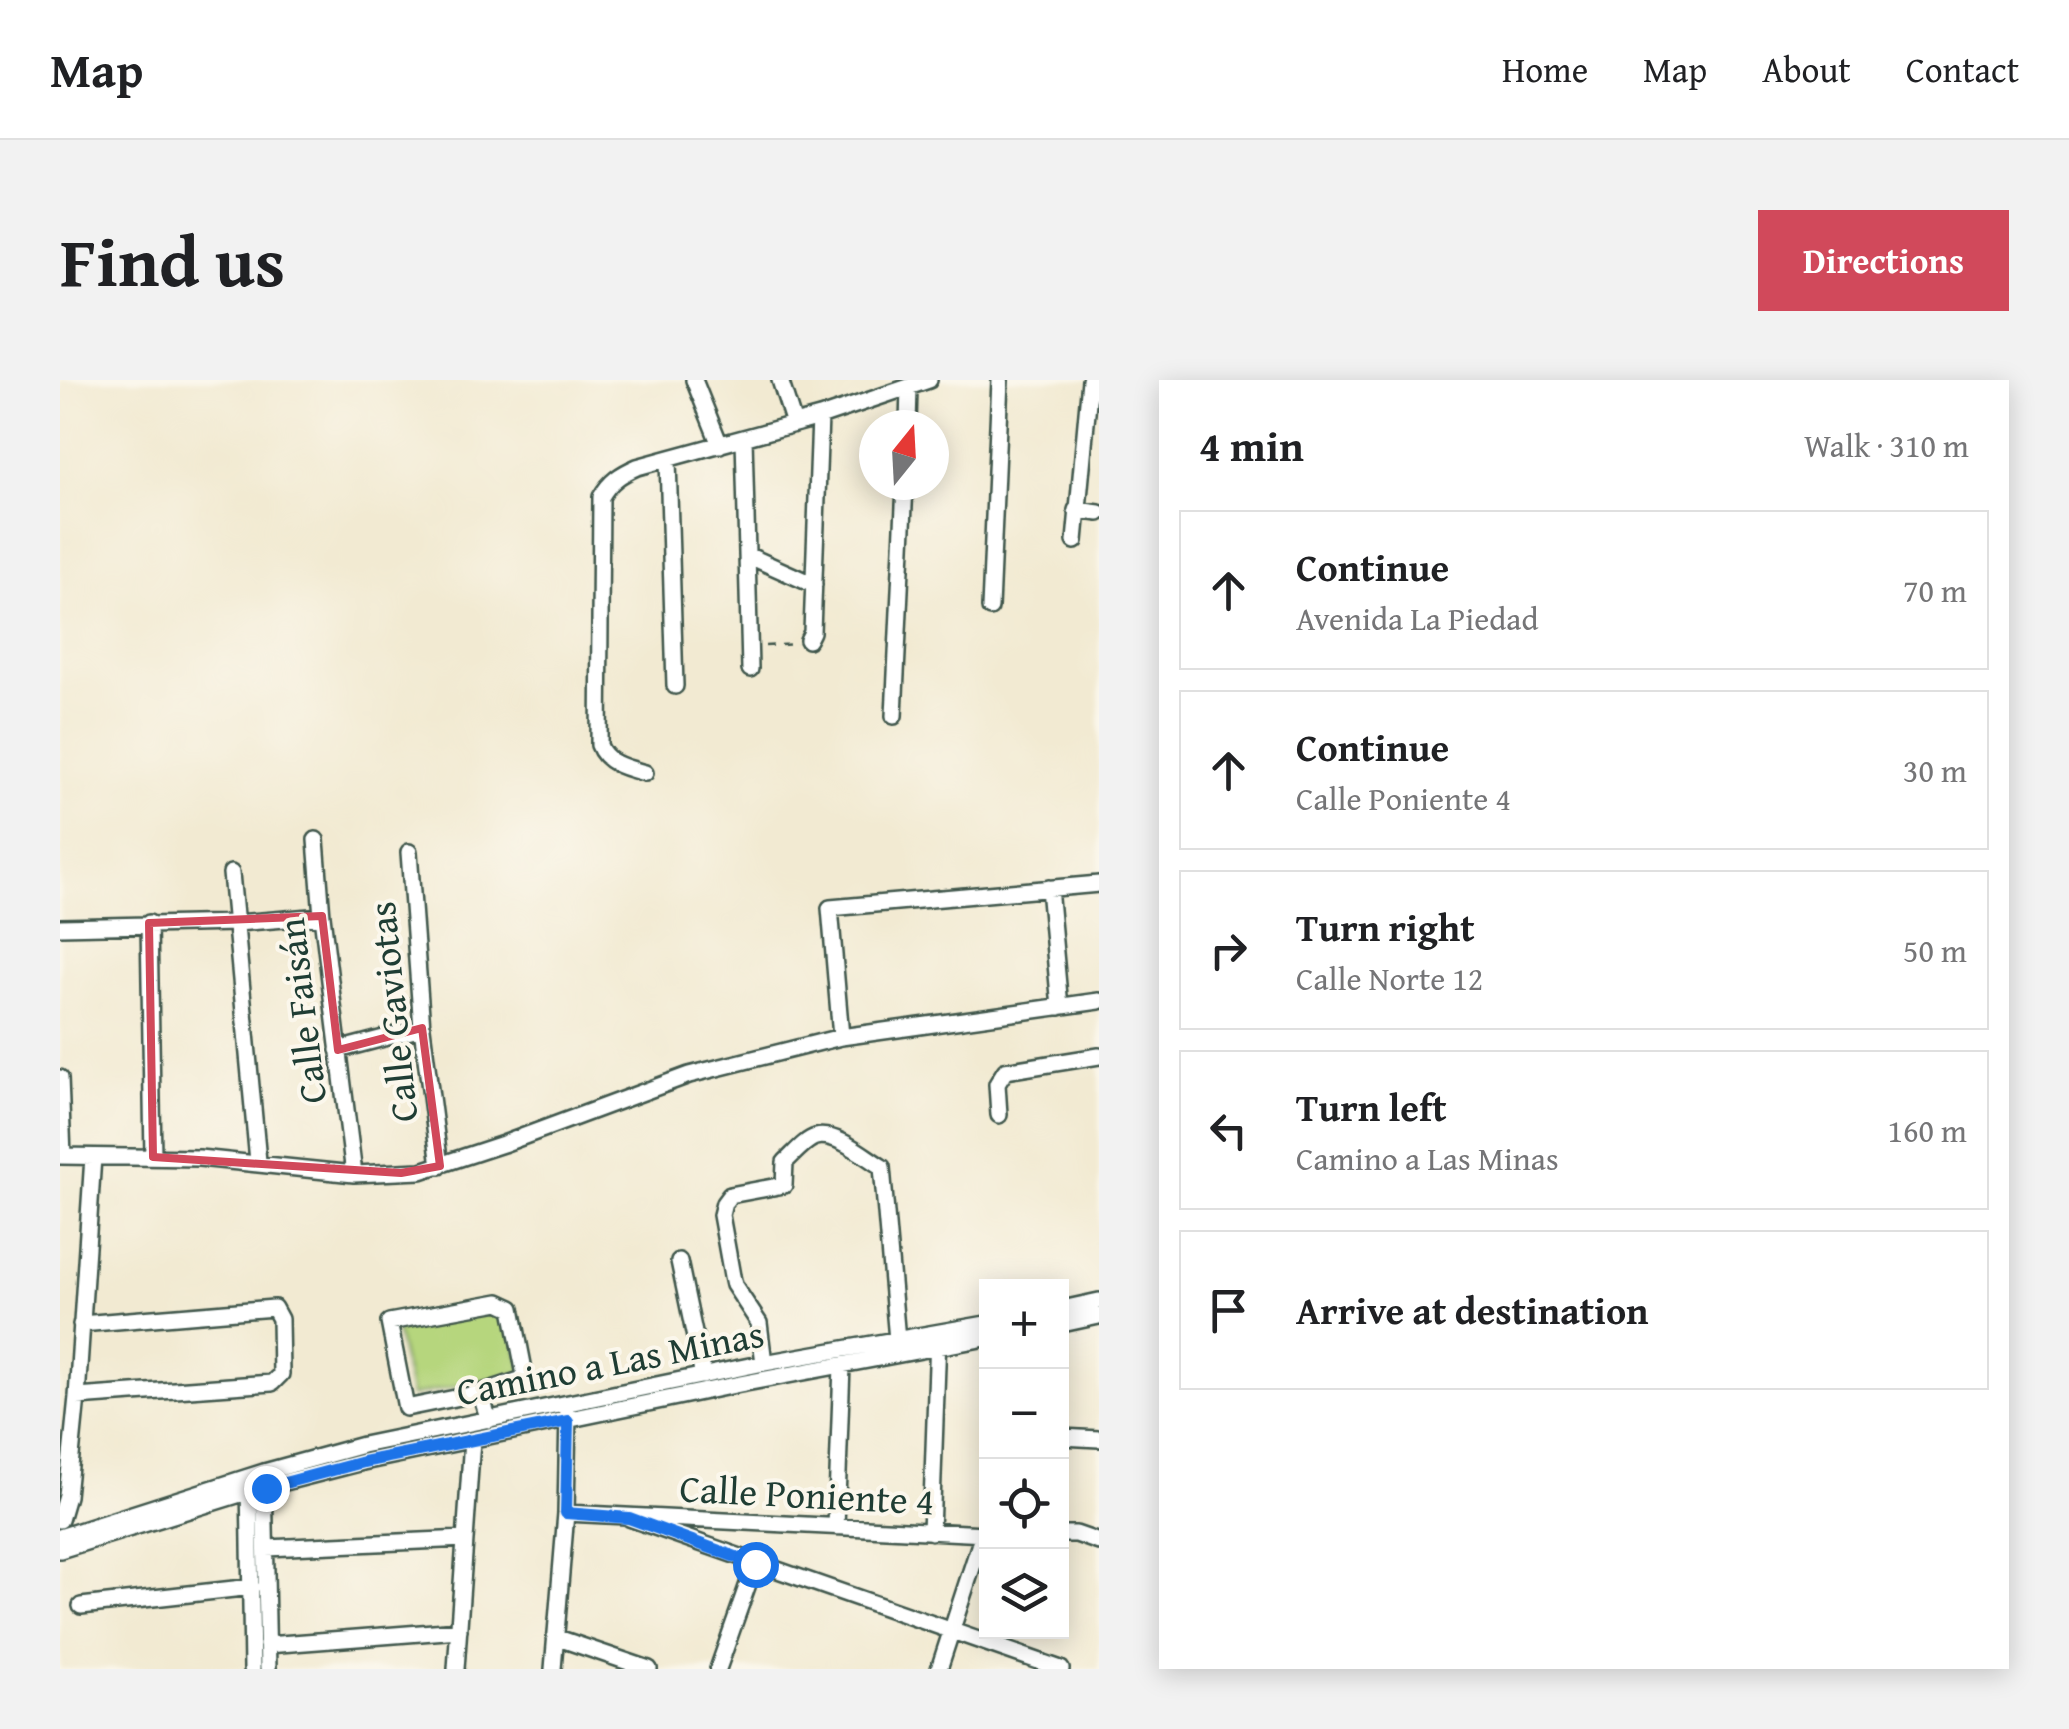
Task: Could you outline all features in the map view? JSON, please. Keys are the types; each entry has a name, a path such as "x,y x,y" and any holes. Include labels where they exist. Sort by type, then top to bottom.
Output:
{"street":[{"path":"694,380 720,445"},
{"path":"780,380 794,424"},
{"path":"645,772 614,762 599,745 601,498 620,474 820,417 896,387 929,380"},
{"path":"990,608 1000,380"},
{"path":"1074,541 1090,380"},
{"path":"808,640 812,632 820,417"},
{"path":"744,438 750,669"},
{"path":"668,460 675,686"},
{"path":"894,716 904,500"},
{"path":"1076,510 1099,513"},
{"path":"747,555 814,585"},
{"name":"Calle Faisán","path":"316,840 354,1174"},
{"name":"Calle Gaviotas","path":"409,852 422,1028 440,1166"},
{"path":"231,872 258,1161"},
{"path":"841,1036 830,908 1099,884"},
{"path":"1049,888 1060,1006"},
{"path":"60,926 237,923 322,916"},
{"path":"149,923 153,1157"},
{"path":"60,1078 62,1156 258,1161 354,1174 401,1173 440,1166 689,1075 841,1036 1099,1001"},
{"path":"338,1050 422,1028"},
{"path":"999,1114 996,1084 1004,1071 1099,1056"},
{"path":"764,1363 759,1323 732,1276 722,1215 724,1203 730,1195 784,1185 784,1162 812,1138 833,1138 882,1167 897,1340"},
{"path":"60,1520 76,1397 93,1157"},
{"path":"680,1261 703,1376"},
{"path":"1069,1307 1099,1300"},
{"path":"507,1303 512,1308 525,1374 520,1380 480,1392 406,1408 388,1322 507,1303"},
{"path":"76,1397 272,1383 281,1374 280,1320 274,1308 81,1324"},
{"path":"1069,1322 1099,1316"},
{"name":"Camino a Las Minas","path":"257,1482 842,1366 979,1326"},
{"name":"Camino a Las Minas","path":"257,1482 364,1445 764,1363 897,1340 979,1338"},
{"path":"932,1532 938,1340"},
{"path":"836,1527 842,1366"},
{"path":"480,1392 489,1420"},
{"path":"553,1669 566,1513 568,1403"},
{"path":"1069,1437 1099,1439"},
{"path":"456,1669 472,1440"},
{"path":"60,1537 86,1534 257,1482"},
{"path":"257,1482 267,1548 268,1669"},
{"path":"252,1669 257,1482"},
{"path":"66,1496 86,1534"},
{"name":"Calle Poniente 4","path":"566,1513 979,1534"},
{"path":"629,1518 1061,1669"},
{"path":"60,1550 86,1534"},
{"path":"1069,1534 1099,1538"},
{"path":"267,1548 466,1539"},
{"path":"940,1669 980,1549"},
{"path":"718,1669 755,1564"},
{"path":"82,1606 252,1586"},
{"path":"267,1645 459,1630"},
{"path":"556,1637 649,1669"}],"path":[{"path":"748,646 800,644 808,640"}],"highlighted area":[{"path":"322,916 338,1050 422,1028 440,1166 401,1173 153,1157 149,923"}],"green space":[{"path":"506,1305 523,1372 411,1396 396,1330"}],"route":[{"path":"266,1488 363,1462 568,1421 566,1513 629,1518 755,1564"}]}
